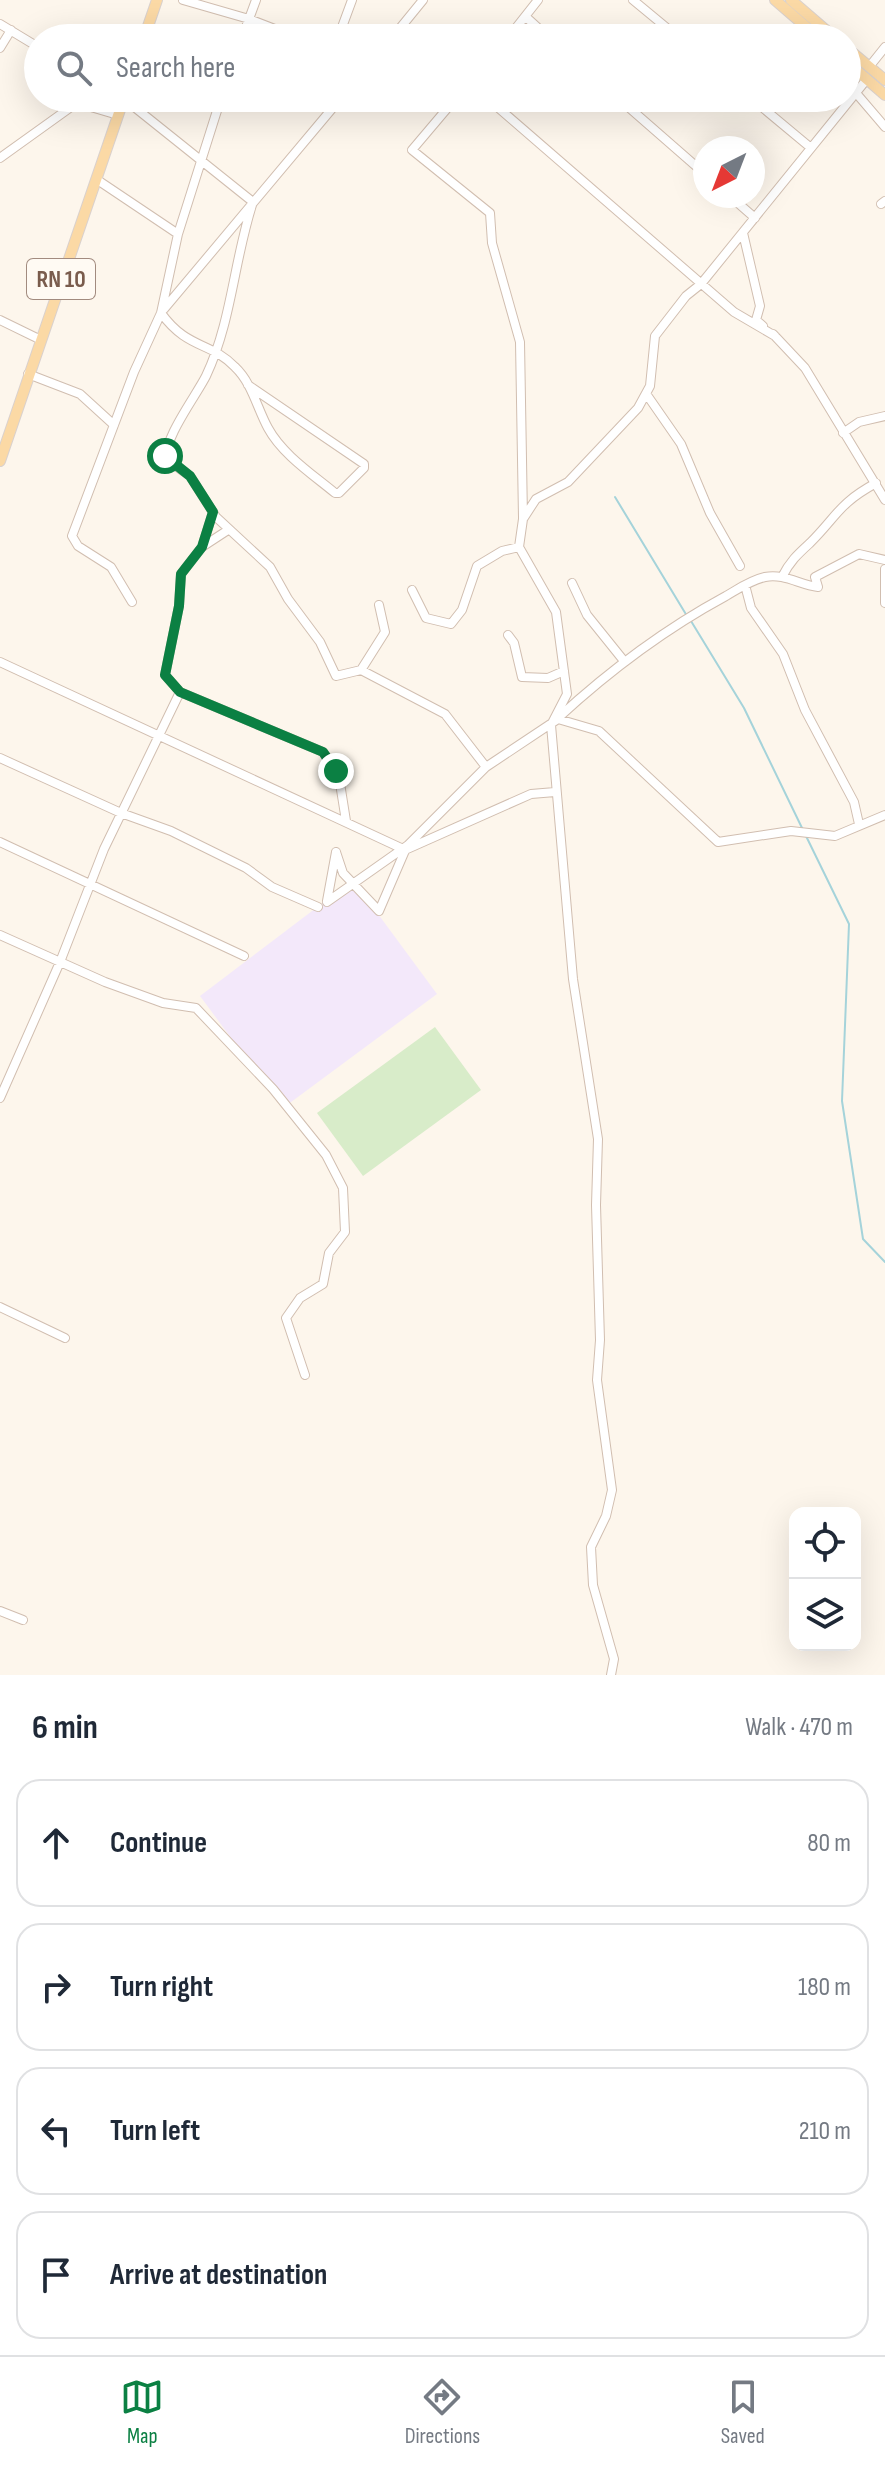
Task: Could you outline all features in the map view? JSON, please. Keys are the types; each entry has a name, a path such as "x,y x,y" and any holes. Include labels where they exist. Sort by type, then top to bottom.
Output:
{"main road":[{"path":"149,24 157,0"},
{"path":"775,0 803,24"},
{"path":"791,0 819,24"},
{"path":"861,60 885,80"},
{"path":"861,74 885,95"},
{"name":"RN 10","path":"0,461 119,112"}],"street":[{"path":"183,0 262,24"},
{"path":"247,24 256,0"},
{"path":"343,24 352,0"},
{"path":"403,24 423,0"},
{"path":"520,24 538,0"},
{"path":"633,0 662,24"},
{"path":"526,17 534,24"},
{"path":"0,24 24,38"},
{"path":"0,48 11,30"},
{"path":"869,67 885,47"},
{"path":"861,87 867,79"},
{"path":"861,99 885,127"},
{"path":"0,158 64,112"},
{"path":"108,112 118,115"},
{"path":"141,112 253,202"},
{"path":"132,602 111,567 78,546 72,536 161,313 178,234 199,158 216,112"},
{"path":"161,313 329,112"},
{"path":"443,112 412,150 490,213 492,243 520,342 523,519 519,547 556,612 567,694 554,722 555,792 573,979 598,1139 596,1205 600,1340 597,1380 612,1490 606,1516 591,1547 597,1605 614,1659 611,1675"},
{"path":"503,112 734,312 775,336"},
{"path":"634,112 693,164"},
{"path":"768,112 811,148"},
{"path":"523,519 536,499 568,482 647,395 655,336 840,112"},
{"path":"96,179 178,234"},
{"path":"253,202 242,236 216,353 165,456 190,476 228,530 270,567 288,599 320,642 333,673 340,676 361,670 385,632 379,605"},
{"path":"744,208 755,218"},
{"path":"743,233 760,306 756,320 805,368 885,500"},
{"path":"161,313 182,337 232,363 248,385 272,434 300,464 335,493 339,493 364,468 364,464 248,385"},
{"path":"0,320 41,340"},
{"path":"28,374 80,394 114,425"},
{"path":"647,395 681,444 710,513 740,566"},
{"path":"843,433 859,422 885,416"},
{"path":"782,577 793,556 809,544 848,498 876,483"},
{"path":"202,547 213,512"},
{"path":"228,530 202,547 181,574 179,606 164,665 165,675 180,692 323,752 339,777 346,821"},
{"path":"412,590 426,618 451,624 462,610 477,566 502,551 519,547"},
{"path":"555,792 531,794 405,848 382,909 373,909 352,884 343,873 336,852 327,902 352,884 405,848 486,767 554,722 624,661 690,615 766,576 818,587 815,577 848,557 859,554 885,560"},
{"path":"885,569 885,603"},
{"path":"572,583 587,615 624,661"},
{"path":"745,585 751,608 783,654 805,710 854,802 859,824"},
{"path":"508,635 514,643 522,677 548,678 564,671"},
{"path":"0,662 405,848"},
{"path":"361,670 445,714 486,767"},
{"path":"0,1098 60,962 89,884 180,692"},
{"path":"554,722 599,731 718,842 791,831 835,836 885,815"},
{"path":"0,758 121,813 171,831 246,868 272,887 318,907"},
{"path":"0,842 244,956"},
{"path":"0,935 163,1003 196,1008 273,1089 326,1155 343,1188 346,1225 329,1253 323,1284 300,1298 286,1318 305,1375"},
{"path":"0,1307 65,1338"},
{"path":"0,1611 23,1620"}],"shaded area":[{"path":"353,880 437,994 283,1108 200,996"}],"green space":[{"path":"435,1027 481,1090 363,1176 317,1113"}],"waterway":[{"path":"615,497 687,616"},
{"path":"691,621 744,708 803,830"},
{"path":"806,836 849,924 842,1101 863,1239 885,1262"}],"route":[{"path":"165,456 196,482 213,512 202,547 181,574 179,606 164,665 165,675 180,692 323,752 336,771"}]}
